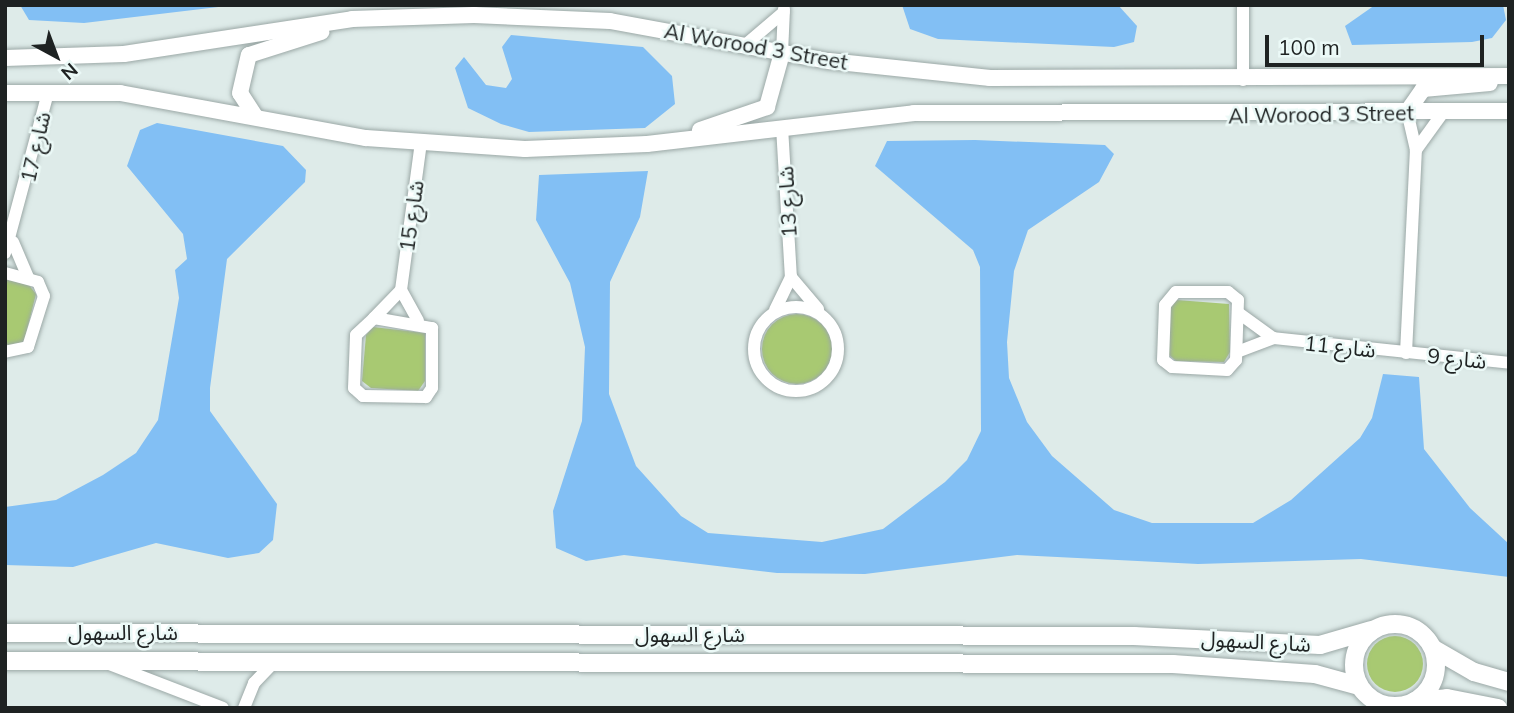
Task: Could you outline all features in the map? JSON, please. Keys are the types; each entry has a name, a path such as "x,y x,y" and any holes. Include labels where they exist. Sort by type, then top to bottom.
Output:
{"main road":[{"path":"1498,708 1447,698 1378,703 1359,686 1354,656 1371,631 1407,625 1434,649 1474,672 1509,681"},
{"name":"شارع السهول","path":"5,633 1120,636 1320,645 1371,631"},
{"path":"1415,701 1436,673 1434,649"},
{"name":"شارع السهول","path":"5,661 1174,664 1315,674 1359,686"}],"street":[{"path":"1243,5 1243,80"},
{"path":"744,46 785,9"},
{"path":"647,144 760,114 773,99 782,53 785,9"},
{"name":"Al Worood 3 Street","path":"5,58 124,54 390,11 610,21 782,53 990,78 1243,80 1508,76"},
{"path":"255,116 238,80 249,55 352,19"},
{"path":"1406,353 1416,150 1407,112 1423,89 1508,76"},
{"name":"شارع 17","path":"5,253 13,242 48,92"},
{"name":"Al Worood 3 Street","path":"5,93 143,96 421,143 525,149 647,144 914,113 1509,111"},
{"path":"1488,109 1509,102"},
{"path":"1416,150 1444,111"},
{"name":"شارع 13","path":"782,127 791,277 775,310 759,327 758,373 779,388 822,384 835,373 833,323 791,277"},
{"name":"شارع 15","path":"401,290 421,143"},
{"path":"5,352 18,354 32,342 44,296 28,278 13,242"},
{"path":"5,273 28,278"},
{"path":"401,290 418,321 436,338 432,388 415,401 363,396 354,388 356,335 401,290"},
{"name":"شارع 11","path":"1273,338 1240,314 1228,292 1176,292 1165,305 1159,353 1172,367 1221,372 1233,366 1237,352 1273,338 1406,353"},
{"path":"775,310 818,309"},
{"path":"1237,352 1240,314"},
{"path":"374,318 418,321"},
{"name":"شارع 9","path":"1406,353 1509,363"},
{"path":"102,661 223,708"},
{"path":"244,708 254,682 275,661"},
{"path":"172,690 205,708"}],"green space":[{"path":"5,279 29,285 36,294 24,342 12,346 5,344"},
{"path":"1177,300 1229,304 1230,352 1224,362 1176,361 1168,354 1170,308"},
{"path":"797,314 822,324 832,349 822,374 797,384 772,374 762,349 772,324"},
{"path":"373,327 425,333 425,381 418,391 371,388 362,381 366,335"},
{"path":"1390,636 1400,636 1415,644 1421,653 1421,675 1415,684 1400,692 1390,692 1372,680 1367,669 1367,659 1379,641"}],"water":[{"path":"20,5 235,5 84,23 29,20"},
{"path":"902,5 1118,5 1137,26 1134,42 1114,47 938,39 910,29"},
{"path":"1375,5 1503,5 1506,20 1492,38 1472,42 1352,45 1345,26"},
{"path":"511,35 643,47 672,76 675,104 645,128 529,132 501,124 468,108 455,68 464,57 486,85 506,88 512,79 502,47"},
{"path":"157,123 283,146 306,170 305,182 227,259 210,388 210,411 277,504 273,540 259,553 228,558 156,543 73,567 5,565 5,507 56,500 103,475 136,453 158,420 179,298 175,270 187,259 183,234 127,166 140,130"},
{"path":"975,140 1105,145 1114,154 1099,182 1028,230 1014,271 1007,342 1009,378 1027,422 1052,456 1114,510 1152,523 1253,523 1291,500 1360,438 1372,418 1383,374 1419,377 1424,449 1470,508 1509,544 1509,577 1361,559 1198,564 1017,555 865,574 777,573 624,555 586,561 556,548 553,511 582,421 585,347 570,283 536,220 539,175 648,171 640,217 610,282 609,394 636,466 681,516 708,533 822,542 883,529 945,482 967,460 981,431 980,267 973,250 875,166 887,141"}]}
